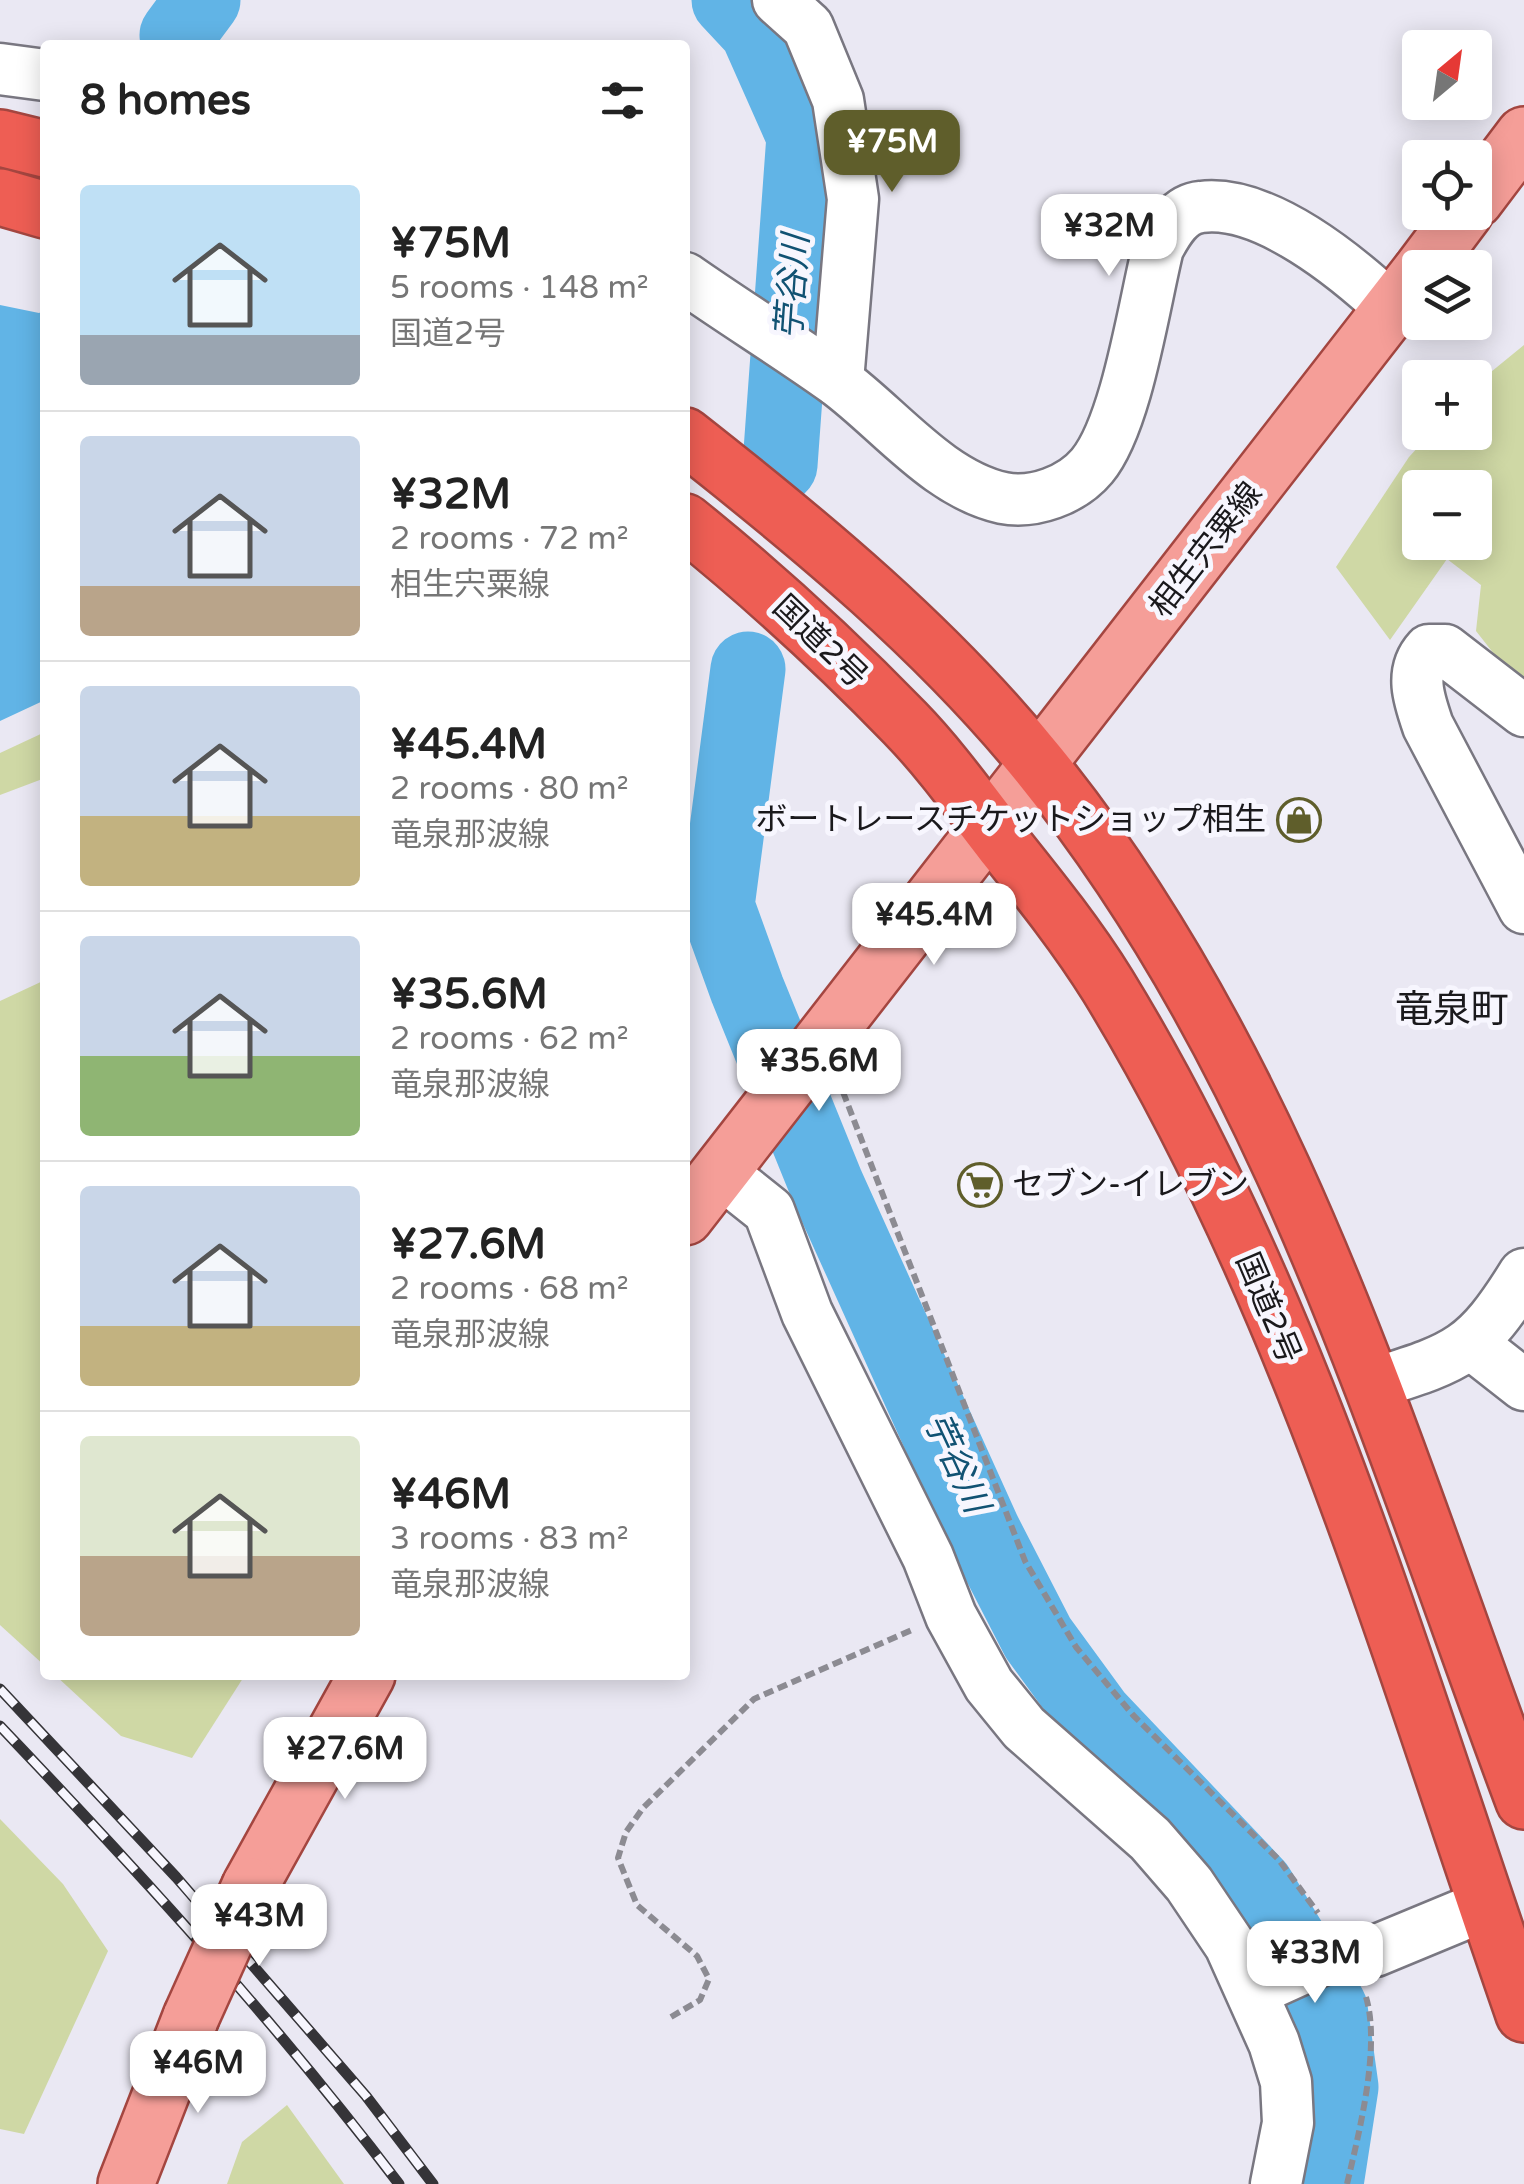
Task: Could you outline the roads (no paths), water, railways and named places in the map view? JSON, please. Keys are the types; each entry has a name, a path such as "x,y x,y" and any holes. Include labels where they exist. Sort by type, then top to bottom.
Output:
{"highway":[{"path":"0,138 40,147"},
{"path":"0,197 40,209"},
{"name":"国道2号","path":"690,440 805,530 974,692 1040,766 1124,882 1216,1035 1306,1218 1373,1384 1524,1801"},
{"name":"国道2号","path":"690,526 790,612 908,726 991,828 1106,982 1168,1088 1284,1341 1359,1538 1524,2014"}],"main road":[{"path":"1492,177 1524,135"},
{"name":"相生宍粟線","path":"690,1211 1040,766 1402,296"},
{"path":"126,2184 191,2017 250,1886 364,1680"}],"street":[{"path":"793,14 838,100 853,200 838,381"},
{"path":"0,70 40,74"},
{"path":"690,282 838,381 970,487 1005,498 1033,499 1080,476 1112,435 1158,248 1171,223 1200,206 1258,216 1351,270 1402,281"},
{"path":"1524,710 1445,650 1429,650 1419,662 1417,694 1428,726 1524,908"},
{"path":"720,1172 769,1211 807,1313 912,1524 950,1616 989,1685 1024,1728 1150,1838 1190,1884 1261,1986 1286,2082 1288,2122 1276,2184"},
{"path":"1373,1384 1448,1360 1473,1345 1524,1274"},
{"path":"1473,1345 1524,1385"},
{"path":"1261,1986 1337,1955 1376,1952 1486,1905"}],"water":[{"path":"0,305 40,312 40,702 0,721"}],"waterway":[{"path":"177,35 203,0"},
{"name":"苧谷川","path":"729,0 757,30 804,136 780,465"},
{"name":"苧谷川","path":"748,669 717,906 747,989 827,1186 984,1533 1038,1638 1095,1716 1257,1887 1330,2008 1341,2087 1326,2184"}],"railway":[{"path":"0,1689 176,1877 366,2096 433,2184"},
{"path":"0,1726 206,1949 399,2184"}],"place":[{"name":"ボートレースチケットショップ相生","path":"1299,820"},
{"name":"セブン-イレブン","path":"980,1185"}],"district":[{"name":"竜泉町","path":"1452,1010"}]}
